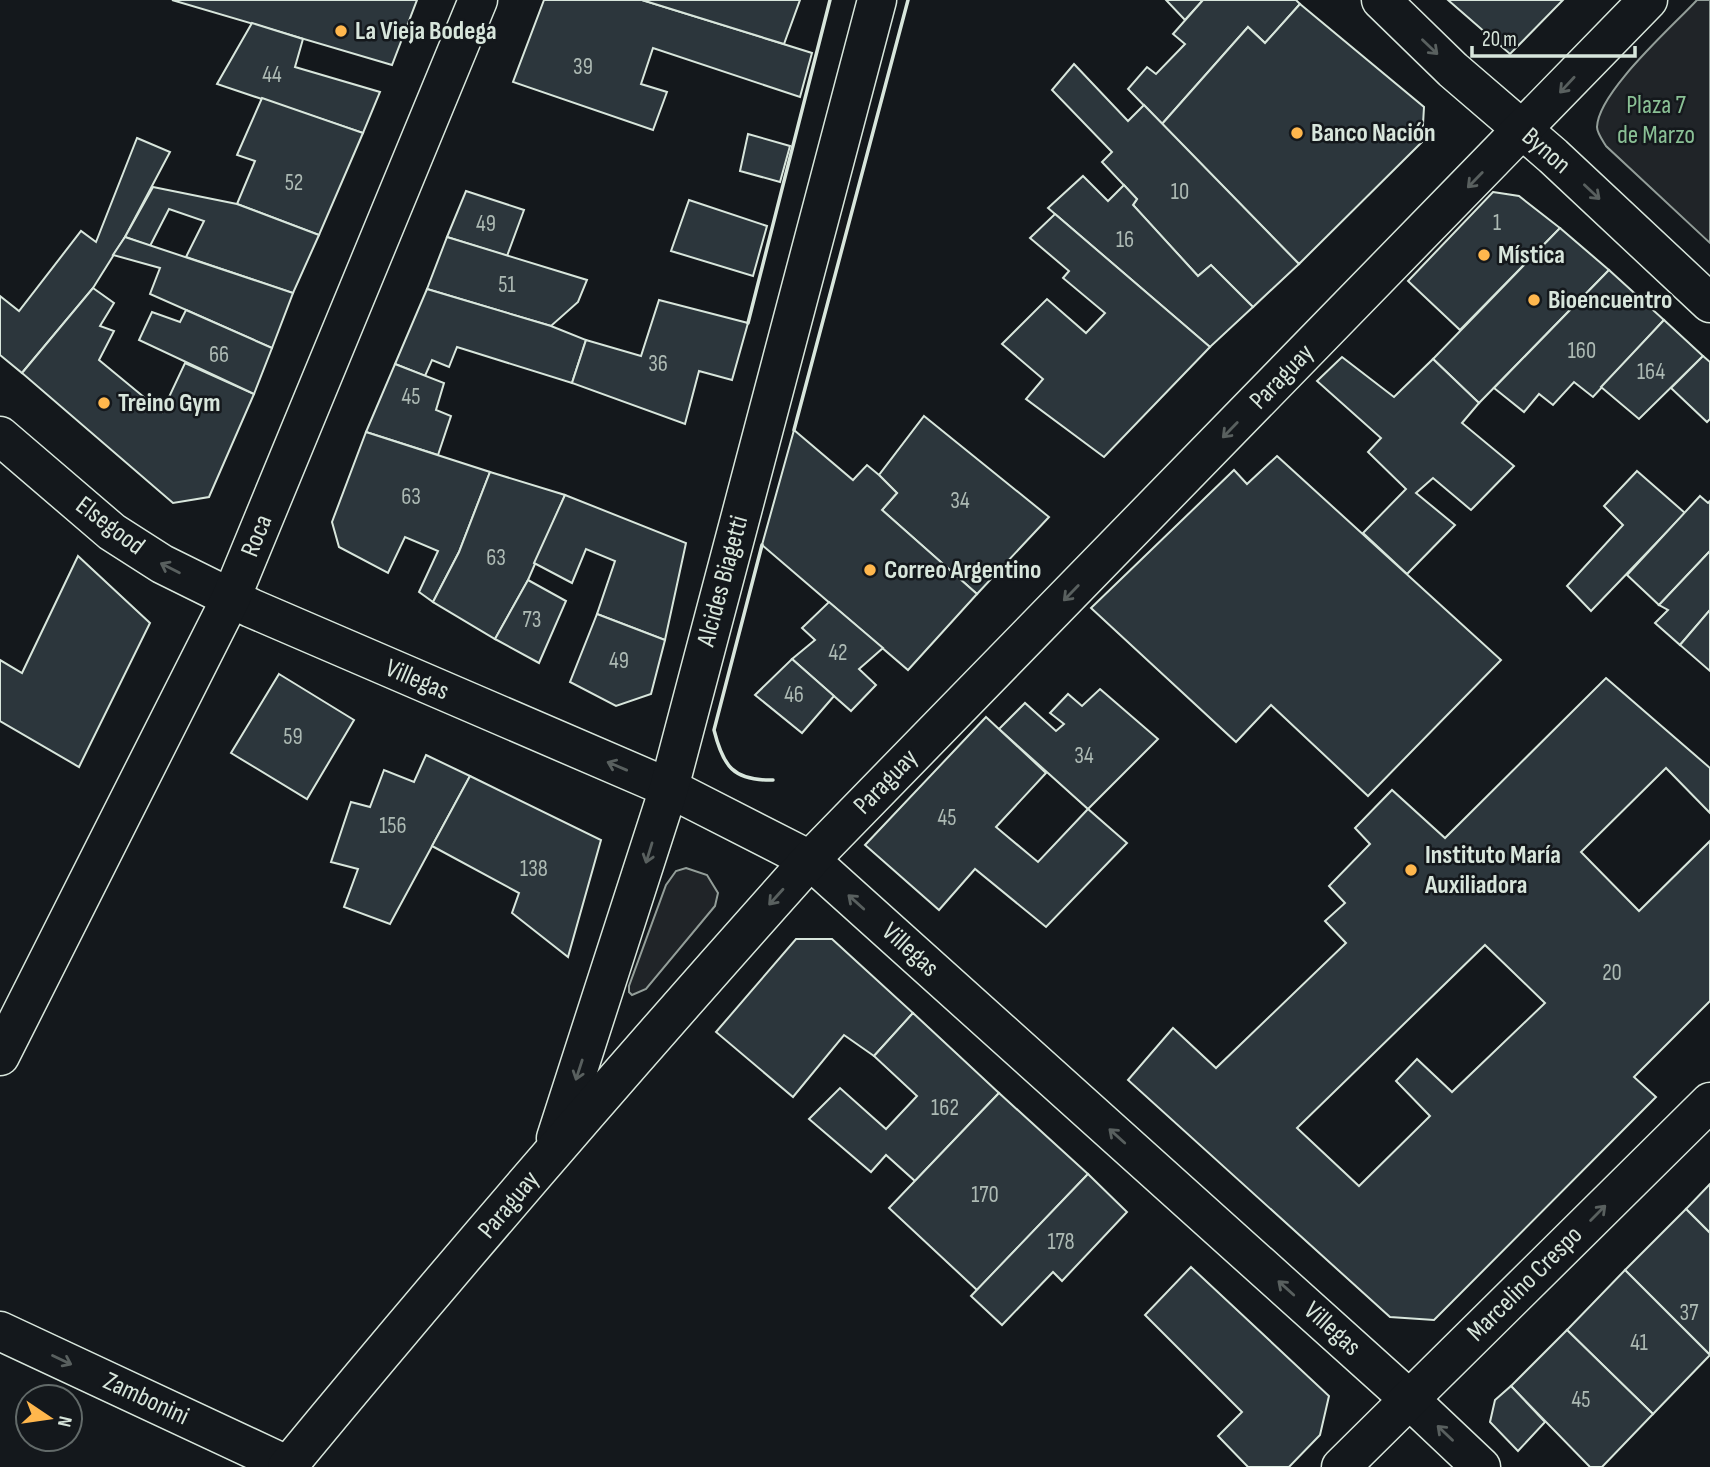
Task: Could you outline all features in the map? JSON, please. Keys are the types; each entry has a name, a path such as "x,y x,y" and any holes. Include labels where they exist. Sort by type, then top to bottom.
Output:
{"street":[{"name":"Roca","path":"0,1056 231,598 478,0"},
{"name":"Alcides Biagetti","path":"550,1157 669,788 877,0"},
{"name":"Bynon","path":"1381,0 1710,303"},
{"name":"Paraguay","path":"289,1466 550,1157 810,860 1648,0"},
{"name":"Elsegood","path":"0,436 112,531 162,564 231,598"},
{"name":"Villegas","path":"231,598 669,788 810,860 1409,1399 1481,1467"},
{"name":"Marcelino Crespo","path":"1341,1467 1710,1102"},
{"name":"Zambonini","path":"0,1331 289,1466"}],"green space":[{"name":"Plaza 7 de Marzo","path":"1697,0 1710,0 1710,243 1606,146 1597,127 1601,113 1622,79"},
{"path":"686,868 707,875 718,893 715,906 646,989 632,995 629,986 666,885 676,871"}],"building":[{"name":"La Vieja Bodega","path":"172,0 417,0 392,65"},
{"path":"544,0 642,0 812,53 800,97 653,48 641,84 667,92 653,130 513,82"},
{"path":"642,0 800,0 784,44"},
{"path":"1166,0 1203,0 1185,20"},
{"path":"1203,0 1296,0 1300,4 1265,43 1248,27 1162,124 1128,89 1147,67 1156,74 1185,44 1173,34"},
{"path":"1448,0 1563,0 1510,54"},
{"name":"Banco Nación","path":"1300,4 1424,107 1422,142 1299,264 1162,124 1248,27 1265,43"},
{"path":"252,23 303,39 295,67 380,92 363,133 217,84"},
{"path":"1074,64 1128,121 1144,105 1299,264 1253,307 1211,265 1198,276 1133,205 1137,199 1102,162 1112,152 1052,90"},
{"path":"262,98 363,133 319,235 237,204 255,161 237,155"},
{"path":"748,134 790,146 780,182 740,171"},
{"path":"137,138 170,152 125,237 93,288 22,373 0,355 0,296 19,311 81,231 96,242"},
{"path":"1083,176 1108,201 1124,185 1137,199 1133,205 1198,276 1211,265 1253,307 1210,347 1048,208"},
{"path":"153,187 237,204 319,235 293,293 186,257 204,221 169,209 150,246 125,237"},
{"path":"466,191 524,210 507,256 447,237"},
{"name":"Mística","path":"1493,192 1519,196 1560,228 1460,330 1408,281"},
{"path":"689,200 767,226 753,276 671,251"},
{"path":"1055,214 1210,347 1104,457 1026,399 1043,379 1002,344 1047,299 1086,333 1105,313 1063,278 1069,271 1030,238"},
{"name":"Bioencuentro","path":"1560,228 1609,270 1479,403 1433,359"},
{"path":"125,237 293,293 272,348 150,294 160,268 113,255"},
{"path":"447,237 587,280 578,302 551,326 427,289"},
{"path":"1609,270 1664,320 1593,397 1574,382 1553,405 1539,394 1524,412 1494,388"},
{"name":"Treino Gym","path":"93,288 114,303 100,326 114,331 99,360 162,412 185,363 254,394 209,497 173,503 22,373"},
{"path":"427,289 551,326 586,340 572,383 457,347 449,367 432,360 425,376 395,364"},
{"path":"659,300 748,323 732,380 699,371 685,424 572,383 586,340 641,356"},
{"path":"186,310 272,348 254,394 139,340 152,312 180,322"},
{"path":"1664,320 1703,356 1639,419 1601,387"},
{"path":"1703,356 1710,362 1710,419 1707,422 1671,388"},
{"path":"1342,357 1394,397 1433,359 1479,403 1462,423 1514,466 1471,510 1433,478 1416,493 1455,525 1407,574 1363,533 1406,489 1368,452 1381,438 1317,381"},
{"path":"395,364 444,383 436,410 451,416 438,455 366,432"},
{"path":"924,416 1049,517 977,594 882,510 897,493 879,475"},
{"name":"Correo Argentino","path":"794,430 853,480 867,465 879,475 897,493 882,510 977,594 908,670 762,545"},
{"path":"366,432 490,472 459,552 433,602 419,592 438,551 405,537 388,573 339,547 332,522"},
{"path":"1277,456 1501,660 1368,796 1271,705 1236,742 1091,608 1234,470 1247,484"},
{"path":"1637,471 1685,513 1591,611 1567,586 1623,525 1604,506"},
{"path":"490,472 565,495 528,580 495,639 433,602 459,552"},
{"path":"565,495 686,543 665,640 597,614 615,561 586,549 572,583 534,563"},
{"path":"1700,496 1708,503 1710,501 1710,551 1659,605 1627,575"},
{"path":"1710,551 1710,610 1680,645 1655,623 1668,610 1659,605"},
{"path":"78,556 150,623 79,767 0,721 0,660 22,673"},
{"path":"528,580 566,601 539,663 495,639"},
{"path":"829,602 883,648 859,669 876,685 851,711 792,659 815,640 802,628"},
{"path":"1710,610 1710,671 1680,645"},
{"path":"597,614 665,640 651,694 616,706 570,682"},
{"path":"792,659 834,696 802,733 755,695"},
{"path":"279,674 354,720 307,799 231,753"},
{"name":"Instituto María Auxiliadora","path":"1606,678 1710,768 1710,813 1666,768 1581,852 1639,911 1710,841 1710,1001 1634,1077 1656,1097 1434,1320 1390,1317 1128,1080 1173,1028 1216,1068 1346,943 1325,921 1345,903 1329,886 1370,844 1355,828 1392,790 1445,838","holes":["1485,945 1545,1003 1452,1092 1417,1059 1396,1081 1430,1116 1359,1186 1297,1128"]},
{"path":"1100,689 1158,739 1088,809 999,729 1025,703 1056,731 1064,724 1050,713 1068,694 1082,706"},
{"path":"986,717 1046,773 996,827 1038,862 1088,809 1127,843 1046,927 975,869 939,910 865,845"},
{"path":"426,755 470,776 390,924 344,907 358,869 331,862 351,802 370,807 384,770 414,782"},
{"path":"470,776 601,840 568,957 512,913 519,893 432,846"},
{"path":"796,939 832,939 913,1013 874,1056 844,1035 793,1097 716,1032"},
{"path":"913,1013 999,1093 915,1181 886,1155 871,1172 809,1119 840,1088 886,1129 917,1096 874,1056"},
{"path":"999,1093 1088,1174 977,1290 889,1208"},
{"path":"1088,1174 1127,1212 1062,1281 1053,1272 1002,1325 971,1296"},
{"path":"1710,1184 1710,1233 1686,1209"},
{"path":"1686,1209 1710,1233 1710,1355 1625,1270"},
{"path":"1191,1267 1329,1396 1320,1435 1289,1467 1248,1467 1218,1436 1242,1412 1145,1315"},
{"path":"1625,1270 1710,1355 1653,1414 1567,1330"},
{"path":"1567,1330 1653,1414 1602,1467 1590,1467 1511,1386"},
{"path":"1511,1386 1545,1422 1518,1451 1490,1422 1495,1400"}],"wall":[{"path":"748,323 830,0"},
{"path":"794,430 908,0"},
{"path":"762,545 714,730 721,753 732,769 748,778 773,780"}],"place":[{"name":"La Vieja Bodega","path":"341,31"},
{"name":"Banco Nación","path":"1297,133"},
{"name":"Mística","path":"1484,255"},
{"name":"Bioencuentro","path":"1534,300"},
{"name":"Treino Gym","path":"104,403"},
{"name":"Correo Argentino","path":"870,570"},
{"name":"Instituto María Auxiliadora","path":"1411,870"}]}
